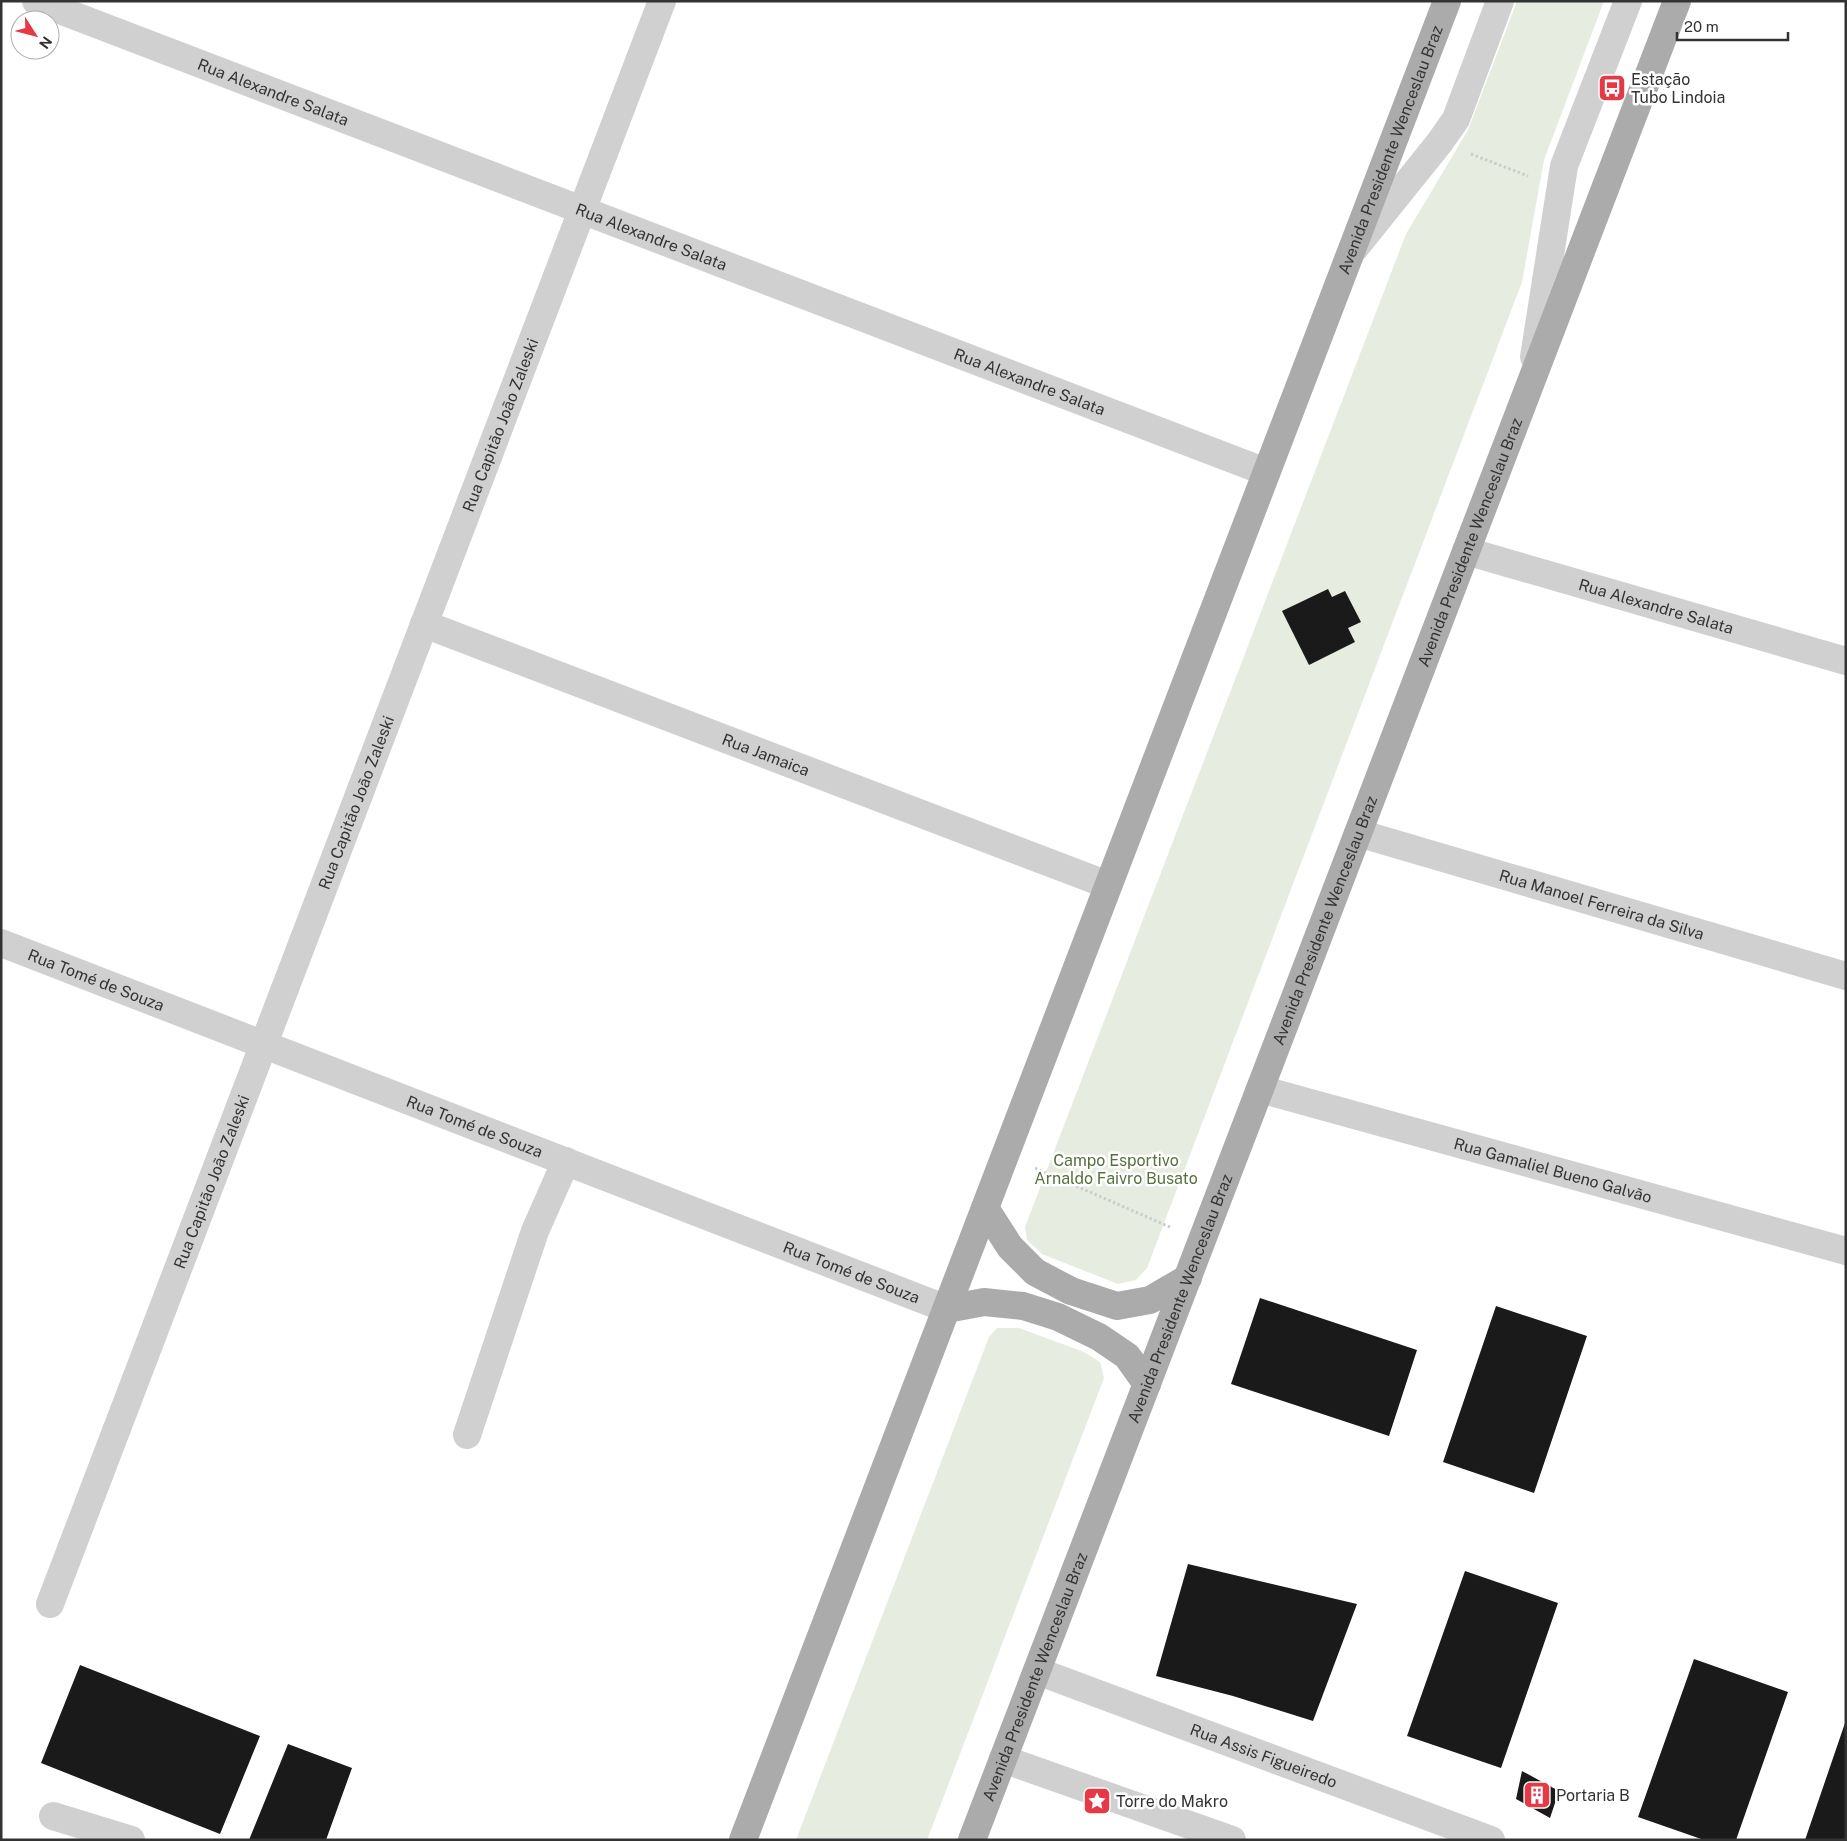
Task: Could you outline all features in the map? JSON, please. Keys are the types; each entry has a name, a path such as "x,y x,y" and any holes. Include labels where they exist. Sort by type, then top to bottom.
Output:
{"main road":[{"name":"Avenida Presidente Wenceslau Braz","path":"743,1840 1447,1"},
{"name":"Avenida Presidente Wenceslau Braz","path":"972,1840 1676,1"},
{"path":"985,1208 1010,1247 1035,1272 1071,1291 1117,1306 1150,1300 1188,1278"},
{"path":"947,1309 984,1302 1023,1306 1058,1317 1100,1337 1127,1356 1147,1384"}],"street":[{"name":"Rua Alexandre Salata","path":"36,1 1266,472"},
{"name":"Rua Capitão João Zaleski","path":"50,1604 662,1"},
{"path":"1350,255 1440,142 1456,119 1500,1"},
{"path":"1530,383 1564,166 1628,1"},
{"name":"Rua Alexandre Salata","path":"1466,551 1846,660"},
{"name":"Rua Jamaica","path":"424,624 1108,885"},
{"name":"Rua Manoel Ferreira da Silva","path":"1358,833 1846,976"},
{"name":"Rua Tomé de Souza","path":"1,943 947,1309"},
{"name":"Rua Gamaliel Bueno Galvão","path":"1260,1089 1846,1251"},
{"path":"466,1435 535,1231 566,1161"},
{"name":"Rua Assis Figueiredo","path":"1037,1671 1491,1840"},
{"path":"1003,1759 1232,1840"},
{"path":"53,1816 131,1840"}],"path":[{"path":"1440,142 1561,188"},
{"path":"1005,1155 1202,1241"}],"green space":[{"name":"Campo Esportivo Arnaldo Faivro Busato","path":"1517,1 1604,1 1544,160 1522,282 1147,1268 1136,1280 1118,1284 1042,1254 1027,1240 1025,1227 1406,234 1468,130"},
{"path":"997,1328 1019,1328 1084,1352 1100,1362 1104,1378 927,1840 796,1840 989,1337"}],"building":[{"path":"1328,589 1332,597 1345,591 1361,622 1348,628 1355,642 1309,665 1282,611"},
{"path":"1260,1298 1417,1350 1389,1436 1231,1384"},
{"path":"1496,1306 1587,1336 1534,1493 1443,1462"},
{"path":"1188,1564 1357,1604 1313,1721 1233,1696 1156,1676"},
{"path":"1465,1571 1558,1603 1501,1768 1407,1736"},
{"path":"1694,1659 1788,1692 1736,1840 1704,1840 1638,1817"},
{"path":"80,1665 260,1736 220,1834 41,1763"},
{"path":"1845,1723 1846,1840 1805,1840"},
{"path":"288,1744 352,1768 326,1840 249,1840"},
{"name":"Portaria B","path":"1522,1771 1559,1791 1550,1818 1516,1799"}],"place":[{"name":"Estação Tubo Lindoia","path":"1612,88"},
{"name":"Portaria B","path":"1537,1795"},
{"name":"Torre do Makro","path":"1097,1801"}]}
